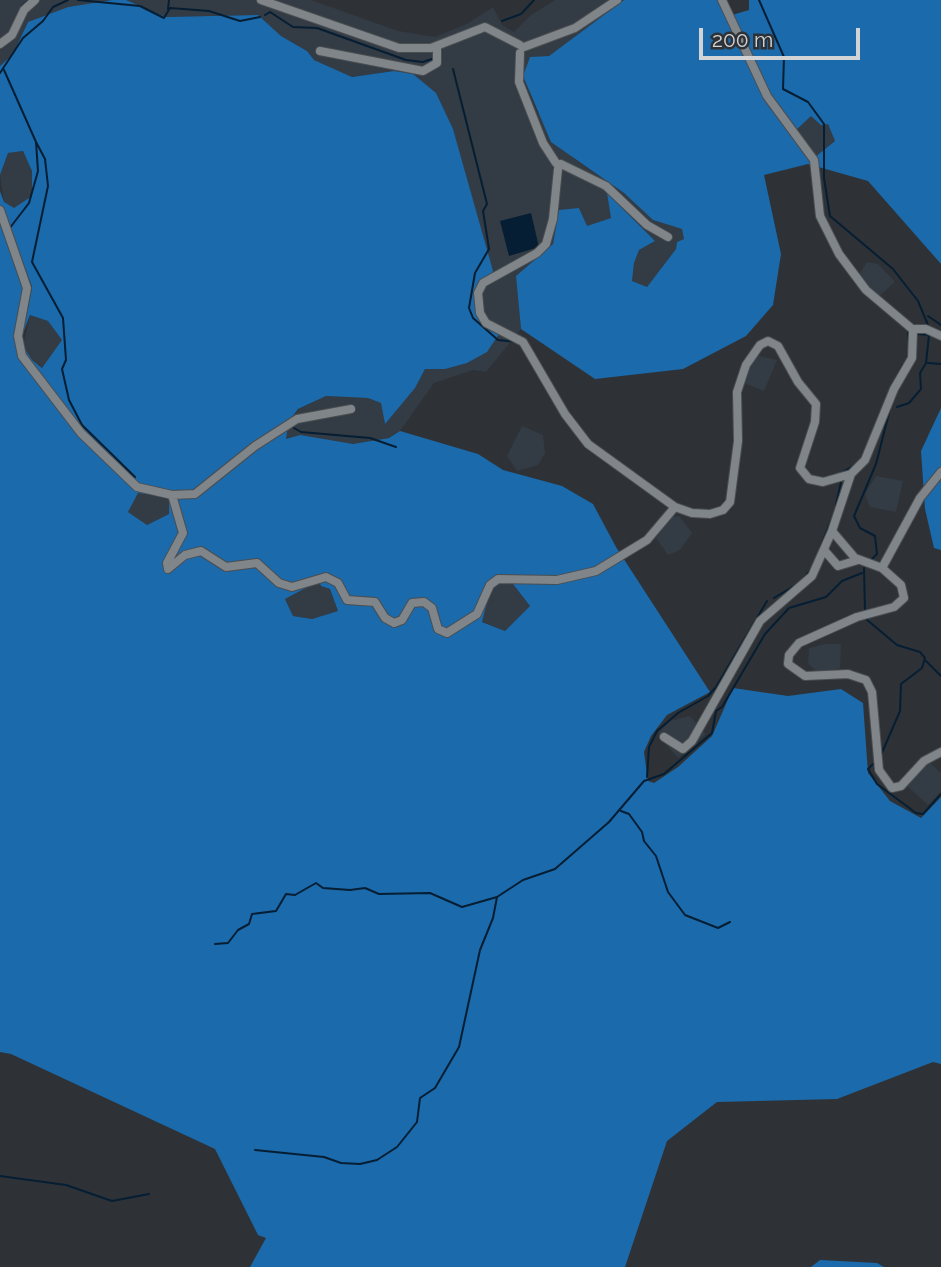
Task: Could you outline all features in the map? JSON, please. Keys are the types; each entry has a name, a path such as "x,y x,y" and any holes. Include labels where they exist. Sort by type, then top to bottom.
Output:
{"street":[{"path":"0,44 12,35 24,10 35,0"},
{"path":"261,0 383,45 411,50 437,46 485,27 521,48"},
{"path":"521,48 575,28 617,0"},
{"path":"722,0 767,96 813,158 819,210 839,254 866,290 913,329 926,329 941,336"},
{"path":"320,51 419,71 429,69 437,63 437,46"},
{"path":"521,48 519,82 543,143 558,165 606,186 648,225 668,237"},
{"path":"558,165 553,219 546,244 537,253 483,283 478,293 480,313 486,323 523,342 565,414 588,444 675,507 707,514 719,512 729,505 733,492 738,441 737,392 751,355 768,341 783,351 798,382 817,408 801,460 802,473 820,483 851,474"},
{"path":"0,210 27,288 18,338 22,356 82,433 135,486 172,495 189,496 199,492 255,446 300,418 351,409"},
{"path":"664,737 683,750 692,741 760,621 810,578 832,531 851,474 869,455 894,389 911,360 913,329"},
{"path":"882,568 920,498 941,471"},
{"path":"172,495 183,533 167,563 168,569 185,555 201,551 226,567 257,563 279,583 292,587 326,577 338,583 346,600 374,602 384,617 394,623 402,620 412,603 424,602 432,608 437,627 448,633 477,614 489,585 498,579 556,580 596,571 647,540 675,507"},
{"path":"832,531 858,560 882,568 904,587 905,594 901,603 857,617 805,640 790,652 788,663 794,671 805,676 848,674 866,680 872,692 879,770 892,788 901,786 924,761 941,752"},
{"path":"824,550 838,566 858,560"}],"shaded area":[{"path":"0,0 112,0 68,7 28,22 13,54 0,66"},
{"path":"126,0 311,0 398,31 435,37 467,24 493,7 502,25 514,32 531,15 555,0 624,0 549,56 530,58 523,76 537,112 573,158 624,193 653,220 682,229 684,239 677,242 676,249 647,287 632,281 634,263 639,250 655,241 608,194 611,218 587,227 579,208 553,244 516,276 521,329 486,372 473,370 434,383 400,431 389,438 353,444 286,440 289,421 299,409 326,396 368,398 381,403 385,423 415,388 425,369 445,369 498,335 481,317 479,291 492,271 453,129 394,71 352,77 314,60 307,51 281,36 258,15 166,17"},
{"path":"126,0 166,17 258,15 281,36 307,51 314,60 352,77 394,71 413,74 436,93 453,129 493,271 479,291 481,317 499,334 487,352 467,363 445,369 425,369 415,388 385,424 381,403 368,398 326,396 298,409 289,421 286,439 300,435 353,444 389,438 400,431 478,454 503,470 562,486 593,504 616,547 710,692 667,715 651,736 644,752 648,781 654,783 678,767 712,736 733,688 788,696 841,689 863,703 868,773 890,801 921,818 941,797 941,1064 933,1062 837,1099 717,1102 667,1141 625,1267 250,1267 266,1238 258,1235 215,1149 11,1054 0,1052 0,191 4,202 14,208 32,196 32,171 23,151 8,153 0,175 0,66 13,54 28,22 68,7","holes":["30,315 48,321 62,340 42,368 32,360 23,346 22,336","138,493 169,497 169,514 147,525 128,512","504,580 513,584 530,606 505,631 482,622 490,591","319,581 321,586 330,589 338,611 312,619 293,616 285,599"]},
{"path":"624,0 726,0 732,15 749,10 749,0 941,0 941,264 868,181 808,164 764,175 781,254 773,305 746,336 683,369 595,379 521,329 516,276 553,244 559,210 579,208 587,226 611,218 607,193 655,241 639,250 632,281 647,287 676,249 677,242 684,239 682,229 653,220 624,193 551,142 523,76 530,57 549,56","holes":["811,116 821,125 828,124 835,141 815,157 795,131"]},
{"path":"811,115 828,124 835,141 815,157 795,130"},
{"path":"23,151 32,171 32,196 14,209 4,202 0,175 8,153"},
{"path":"531,213 539,247 509,256 500,221"},
{"path":"867,262 878,264 895,282 878,297 858,276"},
{"path":"30,315 48,321 63,341 43,368 32,360 23,346"},
{"path":"755,355 777,360 764,391 744,383"},
{"path":"941,408 941,550 934,548 925,509 921,451"},
{"path":"522,426 543,435 545,453 538,465 517,471 507,456"},
{"path":"876,476 903,481 896,512 870,507 865,494"},
{"path":"138,492 169,497 169,514 147,525 128,512"},
{"path":"679,516 692,533 680,550 668,555 656,538 672,517"},
{"path":"504,580 513,584 530,606 505,631 482,621 490,591"},
{"path":"319,581 321,586 330,589 338,611 312,619 293,616 285,599"},
{"path":"841,644 840,668 819,673 808,664 809,648"},
{"path":"690,716 706,734 678,758 659,737 659,732 670,721"},
{"path":"928,761 941,773 941,792 928,805 906,785"},
{"path":"820,1260 877,1263 884,1267 811,1267"}],"waterway":[{"path":"22,6 29,0"},
{"path":"0,73 23,38 43,21 53,7 68,0"},
{"path":"78,0 140,6 164,18 170,8 209,11 240,21 260,17"},
{"path":"168,9 169,0"},
{"path":"502,21 521,14 534,0"},
{"path":"759,0 784,57 783,89 808,102 824,124 824,178 830,216 893,269 918,301 928,325"},
{"path":"265,15 270,12 293,27 317,28 406,60 423,62 432,59"},
{"path":"453,69 487,204 483,211 489,249 475,273 469,308 473,318 498,340 517,342"},
{"path":"4,70 36,142 38,171 29,203 9,229"},
{"path":"36,142 45,159 48,186 32,262 63,318 66,360 62,369 69,400 82,425 135,477"},
{"path":"21,260 31,287 27,308"},
{"path":"928,316 941,325"},
{"path":"908,333 909,344"},
{"path":"897,407 909,403 921,389 920,373 926,363 929,335 918,334"},
{"path":"928,363 941,364"},
{"path":"889,391 903,365"},
{"path":"871,560 877,554 875,536 860,528 854,516 876,464 890,409"},
{"path":"294,428 301,432 370,438 396,447"},
{"path":"841,473 855,465"},
{"path":"836,505 841,482"},
{"path":"820,548 831,521"},
{"path":"864,568 865,610"},
{"path":"804,578 811,569"},
{"path":"255,1150 324,1157 341,1163 360,1164 377,1160 397,1147 417,1122 420,1098 435,1088 459,1047 480,950 493,918 497,897 523,880 555,869 609,822 644,781 664,774 712,733 716,711 722,707 765,634 789,608 826,597 842,581 862,573"},
{"path":"774,598 794,586"},
{"path":"647,777 649,747 657,731 678,713 708,696 716,687 767,601"},
{"path":"866,619 897,645 920,652 925,658 922,668 901,684 900,711 881,755"},
{"path":"926,661 941,676"},
{"path":"873,764 868,769 877,784 916,813 923,814 941,794"},
{"path":"621,811 629,814 642,832 644,841 656,856 668,892 685,915 718,928 730,922"},
{"path":"215,944 228,943 238,930 249,924 252,914 276,911 286,894 295,895 316,883 323,888 365,888 379,894 430,893 462,907 497,897"},
{"path":"0,1176 66,1185 112,1201 149,1194"}]}
